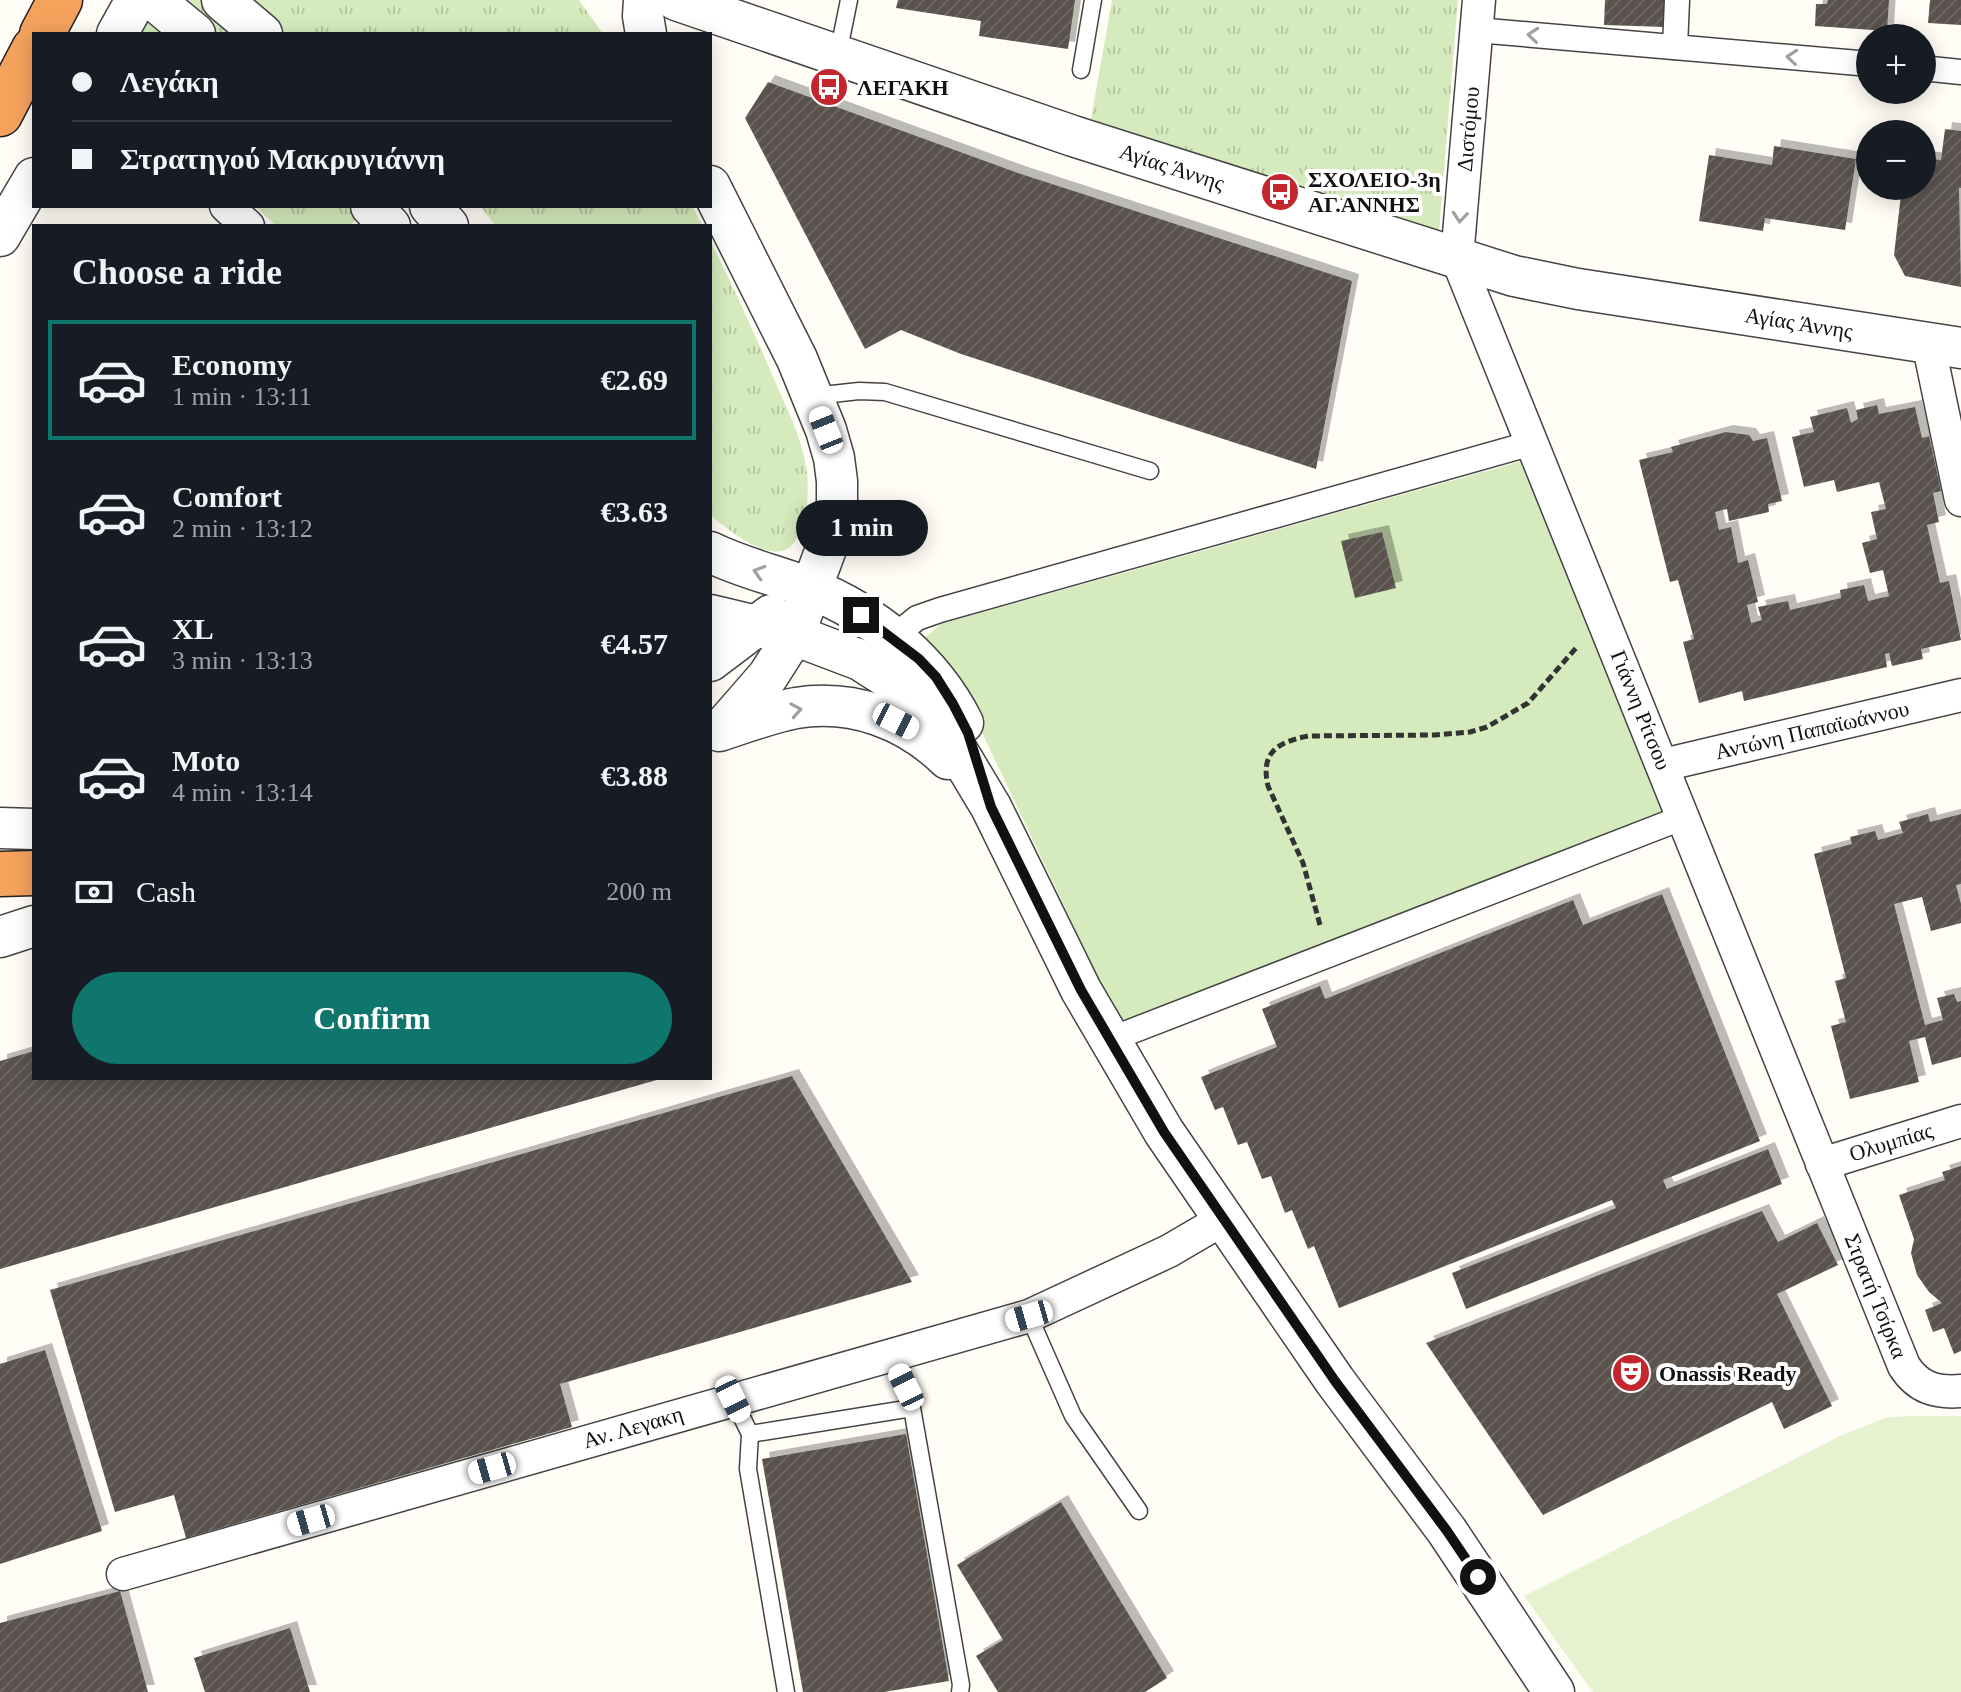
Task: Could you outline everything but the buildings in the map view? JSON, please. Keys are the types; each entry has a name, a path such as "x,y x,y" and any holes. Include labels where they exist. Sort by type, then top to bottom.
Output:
{"highway":[{"path":"43,32 60,0"},
{"path":"0,114 32,53"},
{"path":"0,874 32,873"}],"street":[{"path":"118,32 136,0"},
{"path":"154,0 193,32"},
{"path":"222,0 260,32"},
{"path":"644,0 646,32"},
{"name":"Αγίας Άννης","path":"676,0 1073,136 1514,276 1578,289 1944,345"},
{"path":"1675,47 1677,0"},
{"path":"1478,15 1675,47 1856,63"},
{"name":"Διστόμου","path":"1457,258 1478,15"},
{"path":"1936,69 1961,72"},
{"path":"0,236 32,181"},
{"path":"712,190 783,330 812,397 834,458 837,506 833,530 810,588 776,630 712,660"},
{"path":"228,208 246,224"},
{"path":"373,208 388,224"},
{"path":"432,208 446,224"},
{"name":"Γιάννη Ρίτσου","path":"1457,258 1822,1164"},
{"path":"1944,345 1961,500"},
{"path":"892,638 917,618 940,610 1532,443"},
{"path":"712,553 734,564 810,588 861,615 919,659 936,677 968,733 991,807"},
{"path":"712,615 776,630 860,660 937,717 991,807 1081,990 1164,1132 1335,1381 1447,1531 1554,1692"},
{"path":"716,732 768,676 776,630"},
{"name":"Αντώνη Παπαϊωάννου","path":"1663,765 1961,695"},
{"path":"716,732 795,708 836,705 866,711 896,721 929,740 991,807"},
{"path":"1109,1040 1684,817"},
{"path":"0,828 32,829"},
{"path":"0,937 32,927"},
{"name":"Ολυμπίας","path":"1822,1164 1961,1121"},
{"name":"Στρατή Τσίρκα","path":"1822,1164 1911,1376 1926,1387 1961,1391"},
{"name":"Αν. Λεγακη","path":"123,1574 1029,1316 1156,1257 1222,1220"}],"lane":[{"path":"838,56 849,0"},
{"path":"1081,70 1093,0"},
{"path":"812,397 859,391 885,392 1150,471"},
{"path":"1029,1316 1073,1416 1139,1511"},
{"path":"890,1355 906,1387 912,1408 950,1615 960,1692"},
{"path":"733,1399 750,1434 748,1469 786,1692"},
{"path":"750,1434 912,1408"}],"path":[{"path":"1327,956 1303,863 1265,776 1272,751 1292,739 1308,736 1435,735 1487,727 1528,703 1602,617"}],"green space":[{"path":"158,0 579,0 602,32 138,32"},
{"path":"1112,0 1458,0 1439,231 1091,119"},
{"path":"257,208 369,208 351,224 274,224"},
{"path":"482,208 693,208 702,224 494,224"},
{"path":"712,244 797,433 808,484 807,506 799,535 785,550 775,552 763,549 712,517"},
{"path":"1522,461 1665,812 1119,1022 969,705 922,640 941,624"},
{"path":"1961,1416 1961,1692 1593,1692 1524,1596 1842,1435 1885,1418"}],"place":[{"name":"ΛΕΓΑΚΗ","path":"829,87"},
{"name":"ΣΧΟΛΕΙΟ-3η ΑΓ.ΑΝΝΗΣ","path":"1280,192"},
{"name":"Onassis Ready","path":"1631,1373"}],"route":[{"path":"861,615 919,659 936,677 968,733 991,807 1081,990 1129,1074 1207,1198 1478,1577"}]}
